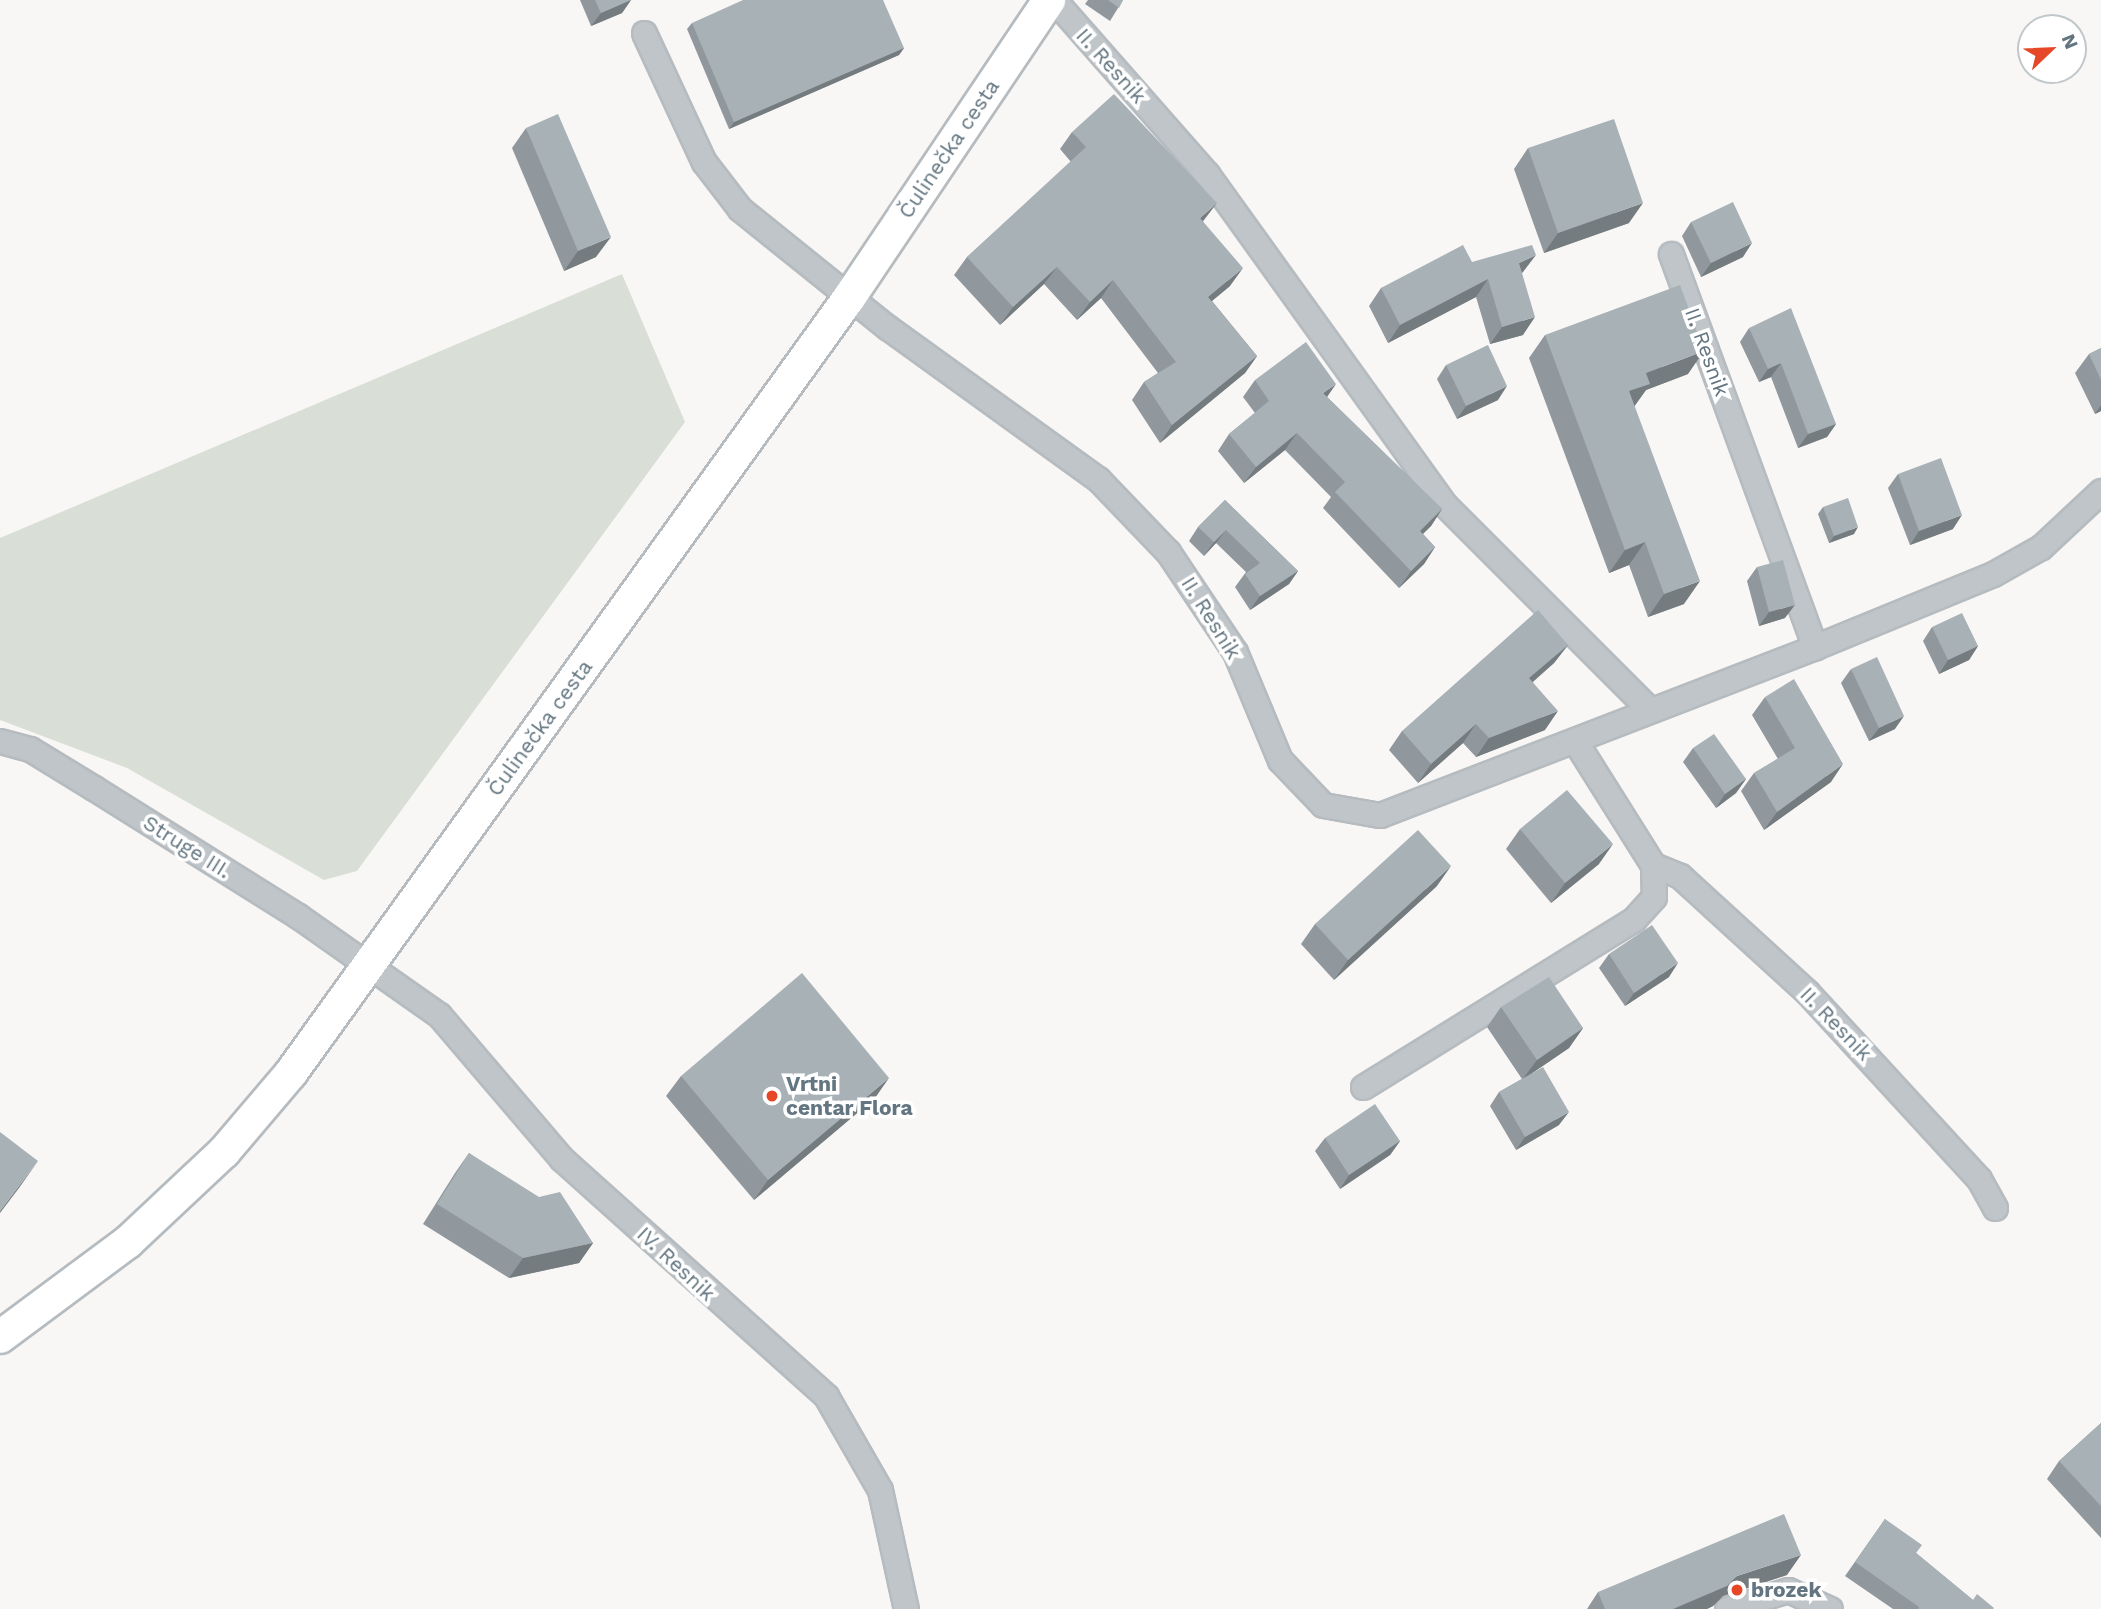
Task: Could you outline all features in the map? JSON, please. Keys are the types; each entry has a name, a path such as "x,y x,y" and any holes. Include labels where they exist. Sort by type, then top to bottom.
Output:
{"street":[{"name":"Čulinečka cesta","path":"0,1337 128,1242 224,1152 291,1073 849,298 1052,0"},
{"name":"II. Resnik","path":"1052,0 1207,174 1444,504 1650,710"},
{"path":"643,33 711,171 740,209 849,298"},
{"name":"II. Resnik","path":"1671,254 1815,647"},
{"name":"II. Resnik","path":"849,298 1087,472 1135,515 1168,552 1235,653 1280,760 1323,805 1380,815 1815,647 1993,574 2041,547 2101,491"},
{"name":"Struge III.","path":"0,741 30,749 298,916 367,968"},
{"path":"1363,1087 1634,919 1654,897 1653,865 1575,741"},
{"name":"II. Resnik","path":"1653,865 1680,876 1807,992 1979,1179 1995,1208"},
{"name":"IV. Resnik","path":"367,968 439,1015 562,1159 826,1396 880,1490 906,1609"},
{"path":"1727,1609 1788,1590 1830,1609"}],"shaded area":[{"path":"622,274 685,422 357,871 324,880 127,768 0,720 0,538"}],"building":[{"path":"595,0 631,0 601,13"},
{"path":"743,0 883,0 904,48 734,122 692,23"},
{"path":"1108,0 1123,0 1119,8"},
{"path":"1114,94 1217,203 1200,218 1243,268 1208,297 1257,356 1172,425 1144,382 1176,362 1113,280 1090,302 1057,267 1013,307 967,257 1086,147 1072,132"},
{"path":"558,114 611,237 578,251 526,128"},
{"path":"1614,119 1643,203 1558,233 1528,148"},
{"path":"1733,202 1752,243 1711,263 1691,222"},
{"path":"1463,245 1472,262 1532,245 1536,255 1519,263 1535,317 1502,327 1488,279 1400,325 1381,288"},
{"path":"1680,285 1704,351 1646,373 1650,384 1629,391 1700,581 1664,594 1645,542 1625,550 1545,335"},
{"path":"1791,308 1836,424 1808,434 1781,363 1768,369 1749,328"},
{"path":"1306,342 1336,384 1323,393 1442,509 1420,531 1435,547 1411,571 1335,492 1345,482 1297,433 1256,467 1229,434 1269,401 1255,380"},
{"path":"1488,345 1507,386 1466,406 1446,365"},
{"path":"2101,348 2101,380 2089,354"},
{"path":"1941,458 1962,515 1919,531 1898,474"},
{"path":"1848,498 1858,527 1834,536 1823,507"},
{"path":"1225,500 1298,571 1260,596 1245,574 1260,563 1226,530 1214,542 1198,527"},
{"path":"1783,560 1795,605 1769,612 1757,567"},
{"path":"1538,610 1568,645 1529,678 1558,711 1489,738 1476,724 1431,764 1402,731"},
{"path":"1962,613 1978,646 1948,660 1932,627"},
{"path":"1877,657 1904,716 1879,728 1851,669"},
{"path":"1794,679 1843,764 1777,812 1754,773 1795,748 1765,697"},
{"path":"1714,734 1746,779 1725,794 1693,748"},
{"path":"1567,790 1613,844 1565,883 1520,829"},
{"path":"1418,830 1451,866 1348,960 1315,924"},
{"path":"1652,925 1678,963 1634,993 1609,954"},
{"path":"802,973 889,1078 768,1180 681,1076"},
{"path":"1549,977 1583,1028 1537,1060 1501,1007"},
{"path":"1543,1067 1569,1112 1525,1137 1499,1092"},
{"path":"1375,1104 1400,1141 1349,1175 1325,1138"},
{"path":"0,1132 38,1161 0,1211"},
{"path":"469,1153 539,1197 560,1192 593,1243 523,1258 437,1204"},
{"path":"2101,1423 2101,1506 2059,1461"},
{"path":"1784,1514 1801,1555 1737,1576 1727,1586 1673,1609 1605,1609 1598,1592"},
{"path":"1885,1519 1922,1545 1916,1553 1973,1600 1977,1594 1994,1608 1918,1609 1919,1607 1855,1562"}],"place":[{"name":"Vrtni centar Flora","path":"772,1096"},
{"name":"brozek","path":"1737,1590"}]}
